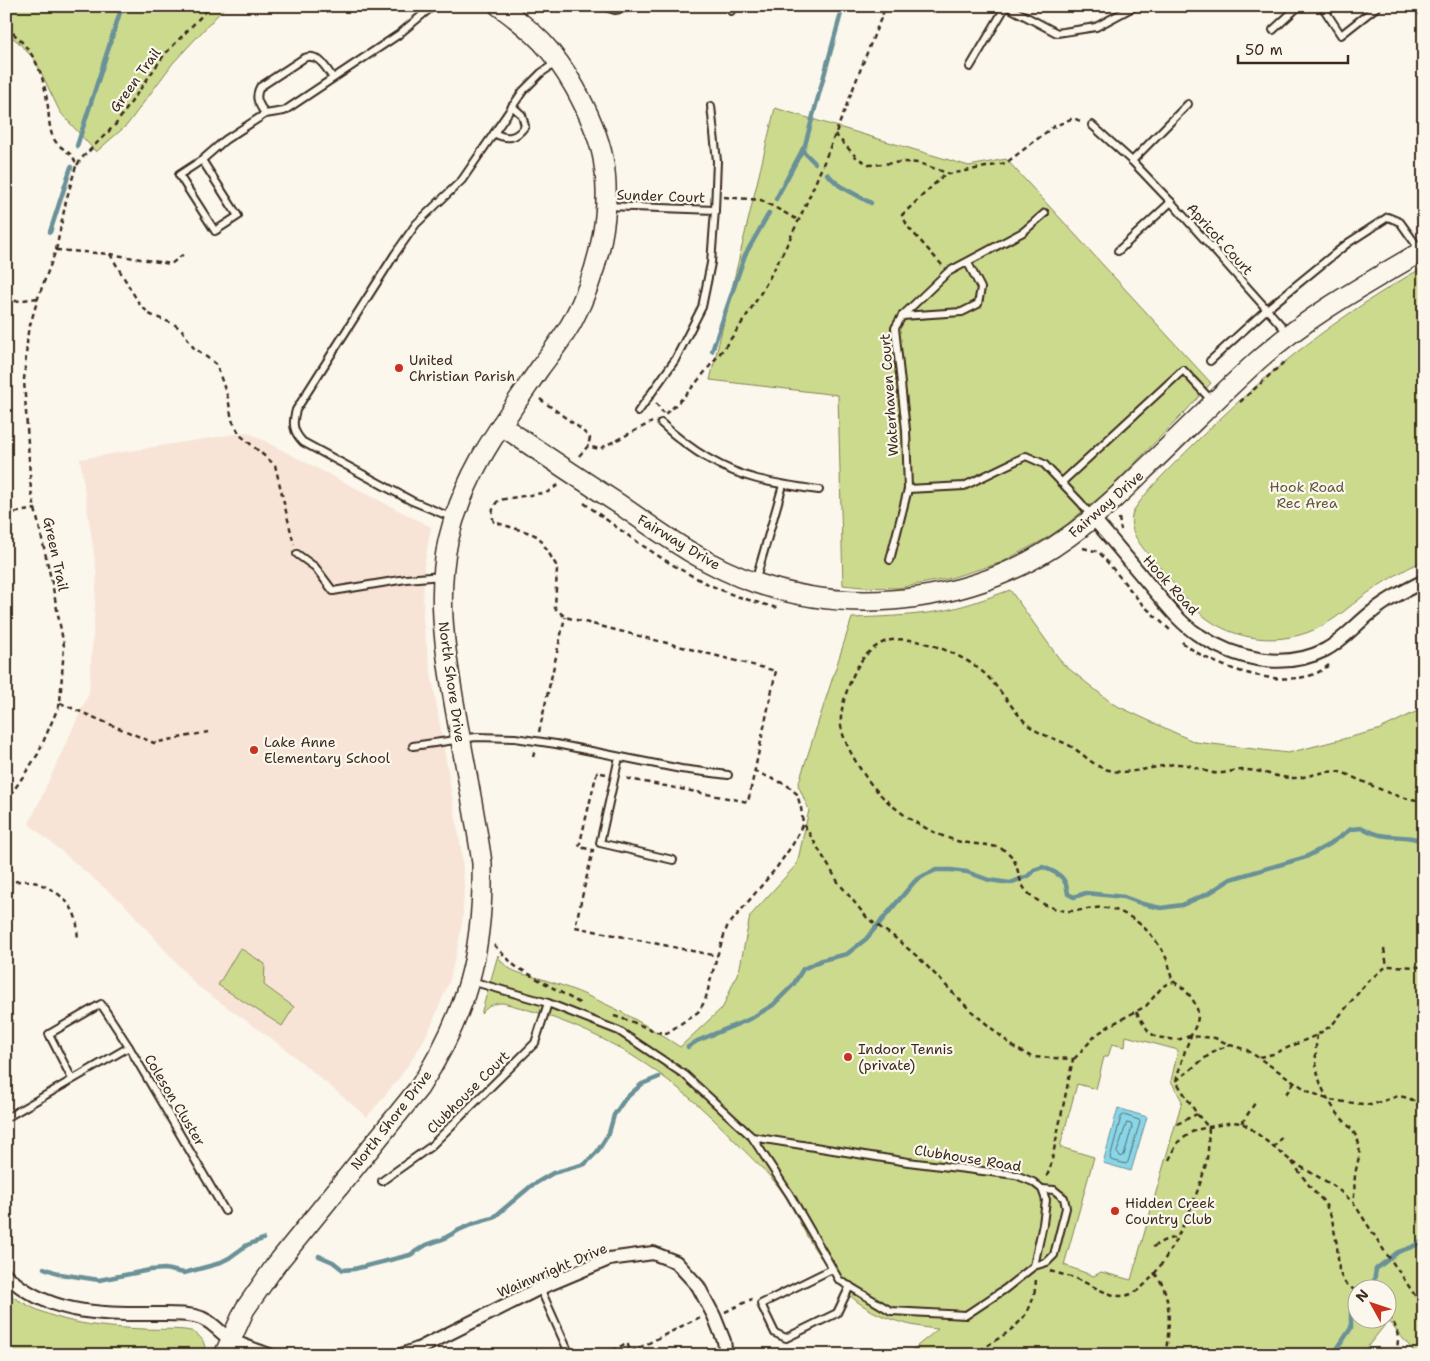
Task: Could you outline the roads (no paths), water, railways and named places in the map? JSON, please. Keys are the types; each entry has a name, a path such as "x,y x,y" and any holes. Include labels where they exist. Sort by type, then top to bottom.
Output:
{"street":[{"name":"North Shore Drive","path":"227,1347 245,1309 275,1266 419,1088 436,1061 452,1032 470,980 480,934 483,898 482,863 444,639 443,576 448,544 454,519 468,481 482,453 571,324 585,296 598,252 606,206 603,158 596,132 584,103 548,48 530,30 499,6"},
{"name":"Fairway Drive","path":"501,425 686,550 755,583 818,597 855,601 894,600 935,594 978,583 1003,574 1036,558 1068,538 1093,518 1289,334 1342,298 1422,250"},
{"name":"Hook Road","path":"1093,518 1178,618 1196,633 1223,649 1249,658 1272,662 1290,662 1309,657 1338,642 1372,612 1396,595 1424,581"},
{"name":"Wainwright Drive","path":"401,1355 418,1349 540,1288 609,1259 653,1253 676,1262 698,1286 713,1314 724,1341 726,1355"},
{"path":"6,1275 30,1293 51,1303 75,1310 100,1314 182,1314 198,1317 212,1323 227,1347 269,1355"}],"lane":[{"path":"202,160 238,216 214,231 179,175 202,160 225,140 265,114 284,111 398,35 433,6"},
{"path":"602,6 616,10 632,6"},
{"path":"970,67 1006,6 1057,33 1096,27 1135,6"},
{"path":"1273,30 1299,6"},
{"path":"1322,6 1341,35 1378,6"},
{"path":"1419,6 1424,14"},
{"path":"265,114 257,99 260,87 304,58 308,56 315,57 333,78"},
{"path":"454,519 412,501 303,442 297,436 293,419 296,410 416,224 462,180 512,106 531,82 558,62"},
{"path":"1132,161 1188,104"},
{"path":"494,133 502,137 511,138 520,134 526,126 522,115 512,106"},
{"name":"Sunder Court","path":"638,412 675,360 702,307 711,263 716,196 717,161 710,106"},
{"name":"Apricot Court","path":"1092,125 1132,161 1171,202 1289,334"},
{"path":"1118,251 1171,202"},
{"name":"Sunder Court","path":"606,206 715,210"},
{"name":"Waterhaven Court","path":"890,560 908,489 906,430 895,328 902,316 948,272 1023,232 1045,213"},
{"path":"1210,360 1267,309 1348,242 1388,217 1400,222 1422,250"},
{"path":"902,316 962,312 978,304 981,288 968,263"},
{"path":"1061,483 1183,370 1214,403"},
{"path":"661,423 700,454 729,468 756,479 819,490"},
{"path":"908,489 964,486 1026,456 1044,464 1093,518"},
{"path":"755,583 783,485"},
{"path":"297,554 315,567 333,591 406,579 443,576"},
{"path":"413,746 460,739 496,737 537,741 680,769 728,775"},
{"path":"619,757 600,843 673,860"},
{"path":"470,980 548,1003 618,1031 685,1074 752,1137 790,1195 839,1280 891,1311 966,1315 1034,1266 1046,1200 1042,1189"},
{"name":"Clubhouse Court","path":"382,1181 430,1147 535,1043 548,1003"},
{"path":"72,1079 49,1034 101,1004 129,1047"},
{"name":"Coleson Cluster","path":"6,1118 129,1047 225,1211"},
{"name":"Clubhouse Road","path":"752,1137 908,1162 1016,1175 1033,1182 1042,1189 1054,1190 1064,1198 1066,1208 1054,1255 1046,1262 1034,1266"},
{"path":"832,1269 761,1304 775,1333 786,1338 838,1313 850,1286"},
{"path":"540,1288 570,1355"}],"water":[{"name":"Hidden Creek Country Club","path":"1118,1108 1147,1117 1131,1171 1103,1163"}],"waterway":[{"path":"77,146 122,6"},
{"path":"776,199 805,145 843,6"},
{"path":"802,150 815,163"},
{"path":"50,232 71,167"},
{"path":"827,174 840,186 871,203"},
{"path":"712,351 745,255 769,213"},
{"path":"688,1047 697,1041 750,1019 773,1005 793,985 803,969 822,960 847,954 866,939 915,881 936,870 967,872 989,880 1010,883 1028,876 1034,870 1043,867 1061,876 1066,883 1068,894 1074,897 1086,893 1124,897 1161,908 1182,905 1209,893 1231,879 1306,857 1330,844 1351,829 1363,828 1379,835 1417,839 1424,842"},
{"path":"319,1256 333,1262 343,1270 354,1269 410,1255 426,1245 443,1239 459,1230 493,1218 531,1186 553,1173 585,1164 597,1152 609,1133 614,1115 625,1099 642,1084 659,1077"},
{"path":"44,1268 60,1274 99,1280 150,1270 165,1269 184,1273 217,1264 247,1245 263,1239"},
{"path":"1375,1278 1376,1269 1398,1252 1424,1240"},
{"path":"1333,1355 1351,1328"}],"place":[{"name":"United Christian Parish","path":"399,368"},
{"name":"Lake Anne Elementary School","path":"254,750"},
{"name":"Indoor Tennis (private)","path":"848,1057"},
{"name":"Hidden Creek Country Club","path":"1115,1211"}],"park label":[{"name":"Hook Road Rec Area","path":"1307,496"}]}
